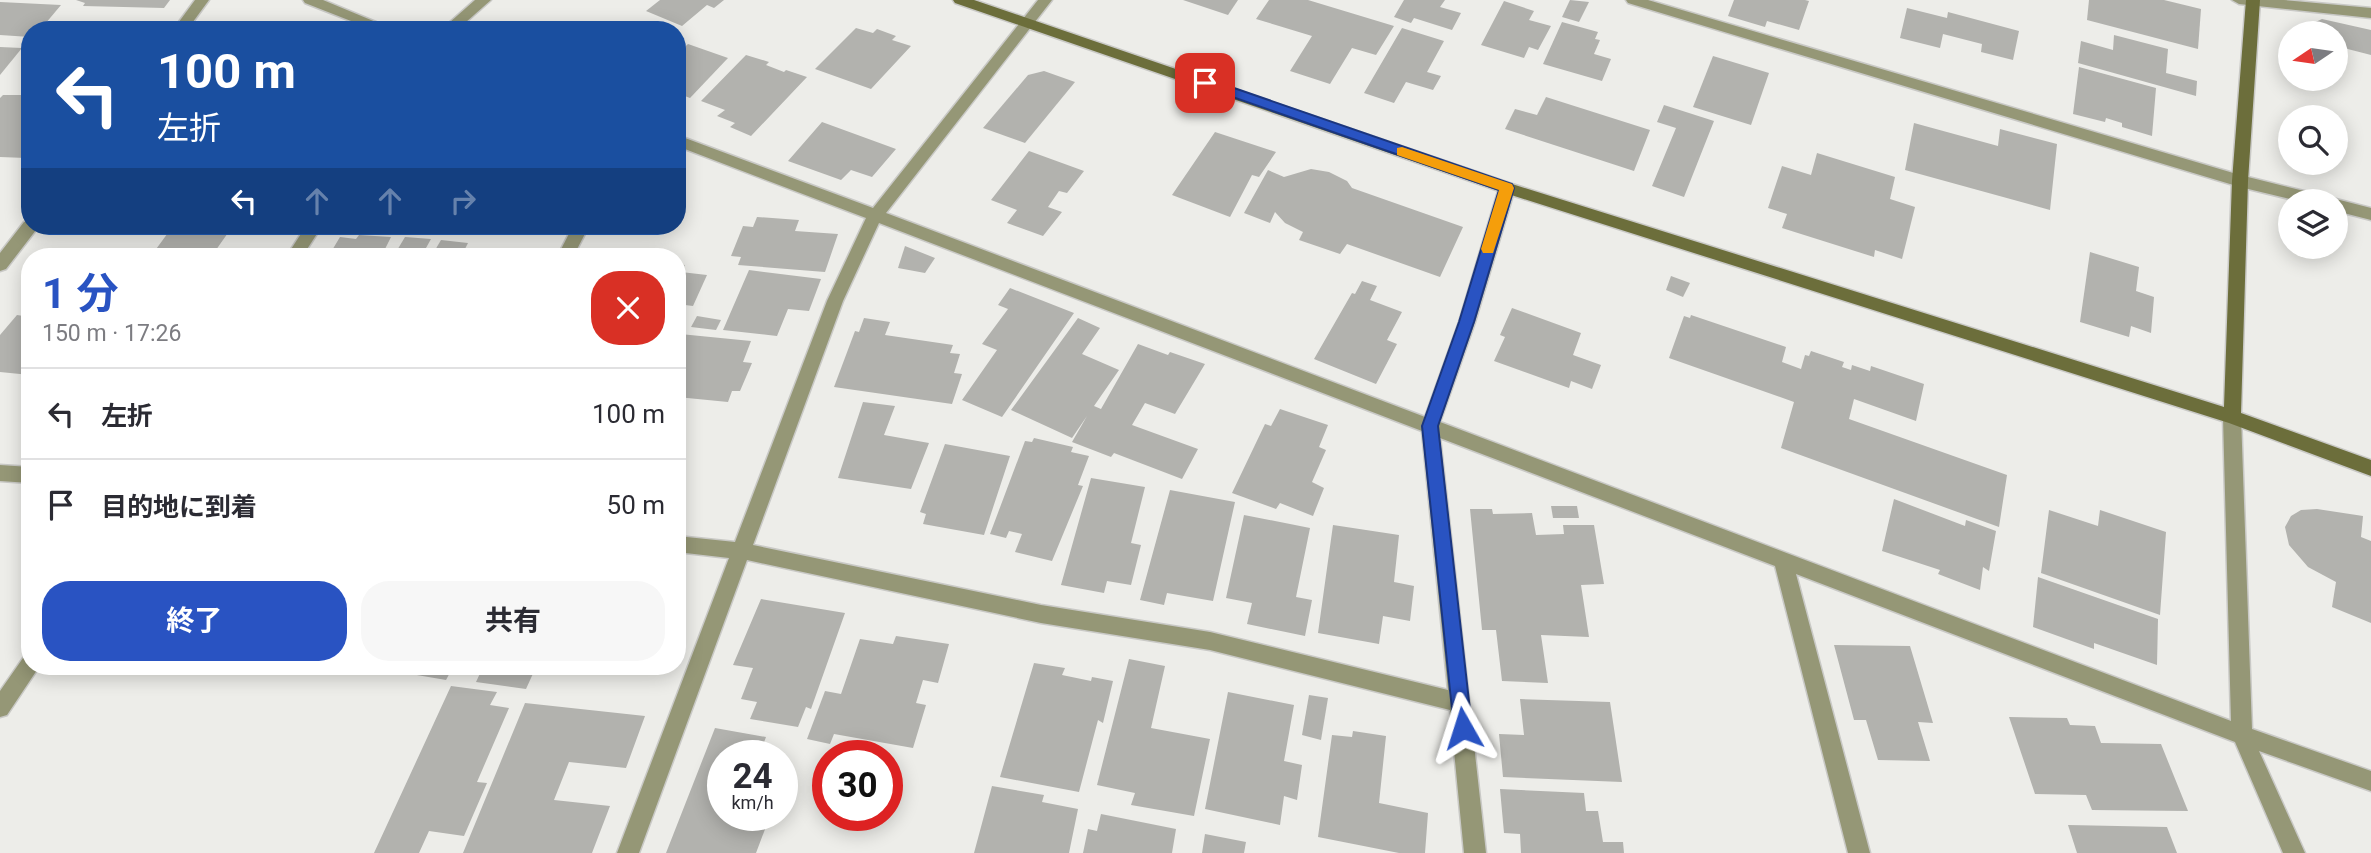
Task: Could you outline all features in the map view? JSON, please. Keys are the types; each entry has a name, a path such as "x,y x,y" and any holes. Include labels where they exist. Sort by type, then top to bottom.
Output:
{"street":[{"path":"187,21 202,0"},
{"path":"310,0 365,21"},
{"path":"460,21 484,0"},
{"path":"960,0 1507,188 2232,417 2371,468"},
{"path":"628,853 835,301 875,216 1045,0"},
{"path":"1633,0 2278,190"},
{"path":"2294,853 2242,735 2232,417 2248,1 2371,13"},
{"path":"686,143 2242,735 2371,781"},
{"path":"1475,853 1430,426 1467,322 1507,188"},
{"path":"2348,208 2371,214"},
{"path":"0,265 23,235"},
{"path":"0,473 21,474"},
{"path":"686,545 743,551 1041,614 1210,641 1461,703"},
{"path":"1783,560 1859,853"},
{"path":"0,708 22,675"}],"building":[{"path":"76,0 170,0 164,8 83,6 85,3"},
{"path":"660,0 724,0 714,8 707,5 686,23 670,21 646,11"},
{"path":"1183,0 1238,0 1228,15"},
{"path":"1269,0 1308,0 1394,26 1376,55 1352,48 1330,84 1290,71 1312,36 1256,19"},
{"path":"1404,0 1445,0 1440,7 1461,13 1452,30 1414,18 1411,23 1394,17"},
{"path":"1570,0 1589,2 1579,22 1562,17"},
{"path":"1734,0 1809,1 1799,30 1767,21 1765,27 1728,16"},
{"path":"2089,0 2164,0 2201,9 2198,49 2087,20"},
{"path":"1504,1 1534,11 1529,20 1551,26 1538,50 1529,47 1524,58 1481,45"},
{"path":"0,2 61,5 48,21 21,21 21,36 0,35"},
{"path":"1907,8 1947,18 1948,12 2019,31 2013,60 1981,52 1982,44 1943,34 1940,48 1900,38"},
{"path":"1562,22 1598,32 1595,39 1600,40 1594,54 1611,59 1602,81 1543,64"},
{"path":"2348,25 2371,30 2371,55 2348,49"},
{"path":"856,28 873,33 877,29 896,36 892,40 911,46 871,89 815,69"},
{"path":"1402,28 1444,41 1427,72 1441,76 1433,90 1406,82 1394,103 1364,93"},
{"path":"2114,35 2168,49 2166,73 2197,81 2196,96 2078,63 2081,41 2113,50"},
{"path":"688,44 728,58 690,98 686,96"},
{"path":"0,47 21,48 21,49 0,75"},
{"path":"746,55 769,62 766,65 784,72 786,70 807,77 751,136 730,127 735,123 717,116 725,110 701,101"},
{"path":"1713,56 1769,73 1751,125 1693,107"},
{"path":"2079,67 2156,88 2152,136 2122,127 2122,123 2106,118 2105,122 2073,114"},
{"path":"1044,71 1075,82 1025,143 983,128 1028,75"},
{"path":"3,95 21,95 21,158 0,157 0,98"},
{"path":"1546,97 1650,130 1634,171 1505,129 1515,109 1537,115"},
{"path":"1664,105 1714,121 1684,197 1652,186 1676,128 1657,122"},
{"path":"822,122 896,149 872,177 851,170 841,180 788,161"},
{"path":"1914,123 1998,146 2000,129 2057,144 2050,210 1905,170"},
{"path":"1215,132 1276,152 1259,177 1252,175 1230,217 1172,195"},
{"path":"1029,151 1084,171 1067,193 1059,191 1048,207 1062,212 1043,236 1007,223 1017,210 991,200"},
{"path":"1817,153 1895,177 1890,199 1915,207 1902,259 1875,250 1874,257 1782,228 1787,214 1768,208 1782,166 1811,175"},
{"path":"1311,169 1329,172 1347,181 1352,188 1463,227 1440,277 1347,244 1340,254 1299,240 1303,232 1285,223 1275,212 1270,223 1244,213 1268,170 1284,177"},
{"path":"757,217 799,220 795,231 838,234 825,272 738,265 741,257 731,256 743,226 753,227"},
{"path":"166,235 226,235 217,248 157,248"},
{"path":"359,235 391,237 386,248 333,248 340,237 356,239"},
{"path":"405,237 431,239 426,248 398,248"},
{"path":"441,240 468,243 466,248 436,248"},
{"path":"905,246 935,258 925,273 898,268"},
{"path":"2090,252 2139,267 2136,291 2154,297 2151,333 2131,326 2129,337 2080,322"},
{"path":"749,270 821,279 809,311 788,309 777,336 723,330"},
{"path":"686,273 707,275 693,306 686,305"},
{"path":"1671,276 1690,283 1683,297 1666,290"},
{"path":"1362,281 1377,286 1370,300 1402,312 1387,340 1397,344 1376,384 1314,359 1352,293 1355,294"},
{"path":"1010,288 1074,313 1002,417 962,400 997,350 982,344 1008,309 998,305"},
{"path":"1512,308 1581,333 1573,355 1601,365 1592,389 1571,381 1569,388 1494,361 1505,337 1500,335"},
{"path":"17,315 21,316 21,374 0,372 0,335"},
{"path":"1691,315 1786,347 1782,362 1801,369 1805,355 1809,356 1811,351 1844,362 1842,367 1851,370 1852,365 1870,371 1871,366 1924,384 1916,421 1854,399 1849,419 2007,475 1999,527 1781,448 1794,402 1669,358 1684,316 1690,318"},
{"path":"697,316 721,320 716,330 691,327"},
{"path":"864,318 890,322 885,335 953,345 950,353 960,354 954,373 962,374 952,404 834,387 855,331 859,332"},
{"path":"1078,318 1100,328 1082,354 1119,370 1094,406 1101,409 1138,344 1205,364 1175,414 1145,403 1132,425 1198,449 1182,479 1114,453 1111,457 1072,442 1087,416 1072,438 1011,410"},
{"path":"686,335 751,341 743,362 752,363 740,391 732,391 728,402 686,398"},
{"path":"863,402 895,406 884,435 929,443 911,489 838,478"},
{"path":"1280,409 1328,425 1319,447 1326,450 1312,482 1324,488 1313,516 1280,503 1276,509 1232,493 1265,424 1271,426"},
{"path":"1034,438 1073,447 1071,452 1089,456 1078,485 1083,486 1052,561 1015,552 1022,534 1009,531 1006,538 990,534 1025,441 1032,442"},
{"path":"945,444 1010,456 984,535 923,524 926,514 920,512"},
{"path":"1091,478 1145,487 1131,543 1141,545 1131,585 1107,581 1104,593 1061,585"},
{"path":"1170,490 1235,502 1213,601 1167,593 1164,605 1140,600"},
{"path":"1894,499 1965,526 1966,520 1996,531 1989,571 1983,567 1980,590 1938,574 1940,570 1882,551"},
{"path":"1551,506 1577,506 1579,518 1553,518"},
{"path":"1470,509 1492,509 1493,514 1532,513 1536,535 1564,534 1563,525 1594,525 1604,584 1581,585 1589,637 1541,635 1548,683 1502,681 1496,630 1482,630"},
{"path":"2317,509 2363,516 2361,537 2371,541 2371,623 2332,607 2336,582 2308,567 2289,545 2285,527 2291,516 2301,510"},
{"path":"2049,510 2098,526 2100,510 2166,532 2160,615 2041,573"},
{"path":"1244,515 1310,528 1296,597 1312,600 1305,636 1247,624 1252,603 1226,598"},
{"path":"1333,525 1399,535 1394,582 1414,586 1410,621 1383,616 1379,644 1318,633"},
{"path":"2038,577 2158,619 2157,665 2094,643 2094,649 2033,627"},
{"path":"761,599 845,613 811,709 806,707 798,727 750,719 757,702 741,699 753,668 733,665"},
{"path":"896,636 949,644 938,683 923,680 916,703 926,705 913,748 903,746 903,740 868,740 834,734 832,740 807,739 825,691 841,694 860,639 893,644"},
{"path":"1834,645 1910,646 1933,723 1918,722 1930,761 1878,760 1866,720 1854,720"},
{"path":"1129,659 1165,666 1151,728 1210,739 1194,816 1131,805 1135,793 1097,785"},
{"path":"1034,663 1065,668 1062,675 1091,681 1092,677 1113,681 1103,723 1098,720 1079,792 1000,777"},
{"path":"417,675 449,675 446,680"},
{"path":"479,675 532,675 526,689 476,682"},
{"path":"451,686 497,692 490,705 509,708 477,782 487,783 464,836 429,831 419,853 374,853"},
{"path":"1228,692 1294,705 1284,761 1302,765 1297,800 1284,796 1280,825 1205,809"},
{"path":"1309,695 1328,698 1321,740 1302,735"},
{"path":"1520,699 1610,702 1622,782 1503,777 1499,734 1524,735"},
{"path":"525,703 645,716 626,768 569,762 554,800 610,806 592,853 463,853"},
{"path":"2009,717 2067,718 2070,725 2095,726 2101,743 2161,744 2188,811 2092,810 2086,795 2035,794"},
{"path":"715,728 766,737 765,740 710,740"},
{"path":"1353,731 1386,736 1379,803 1428,813 1425,853 1399,853 1318,837 1332,735 1352,737"},
{"path":"707,748 707,831 764,831 756,853 666,853"},
{"path":"992,786 1044,795 1042,802 1078,809 1069,853 974,853"},
{"path":"1500,789 1584,793 1586,811 1598,811 1603,842 1623,842 1624,853 1521,853 1520,834 1504,833"},
{"path":"1101,814 1176,829 1172,853 1083,853 1088,829 1097,831"},
{"path":"2068,825 2167,827 2177,853 2077,853"},
{"path":"1205,834 1246,842 1244,853 1202,853"}],"slow traffic":[{"path":"1402,151 1507,188 1488,249"}],"route":[{"path":"1205,83 1507,188 1467,322 1430,426 1463,728"}]}
